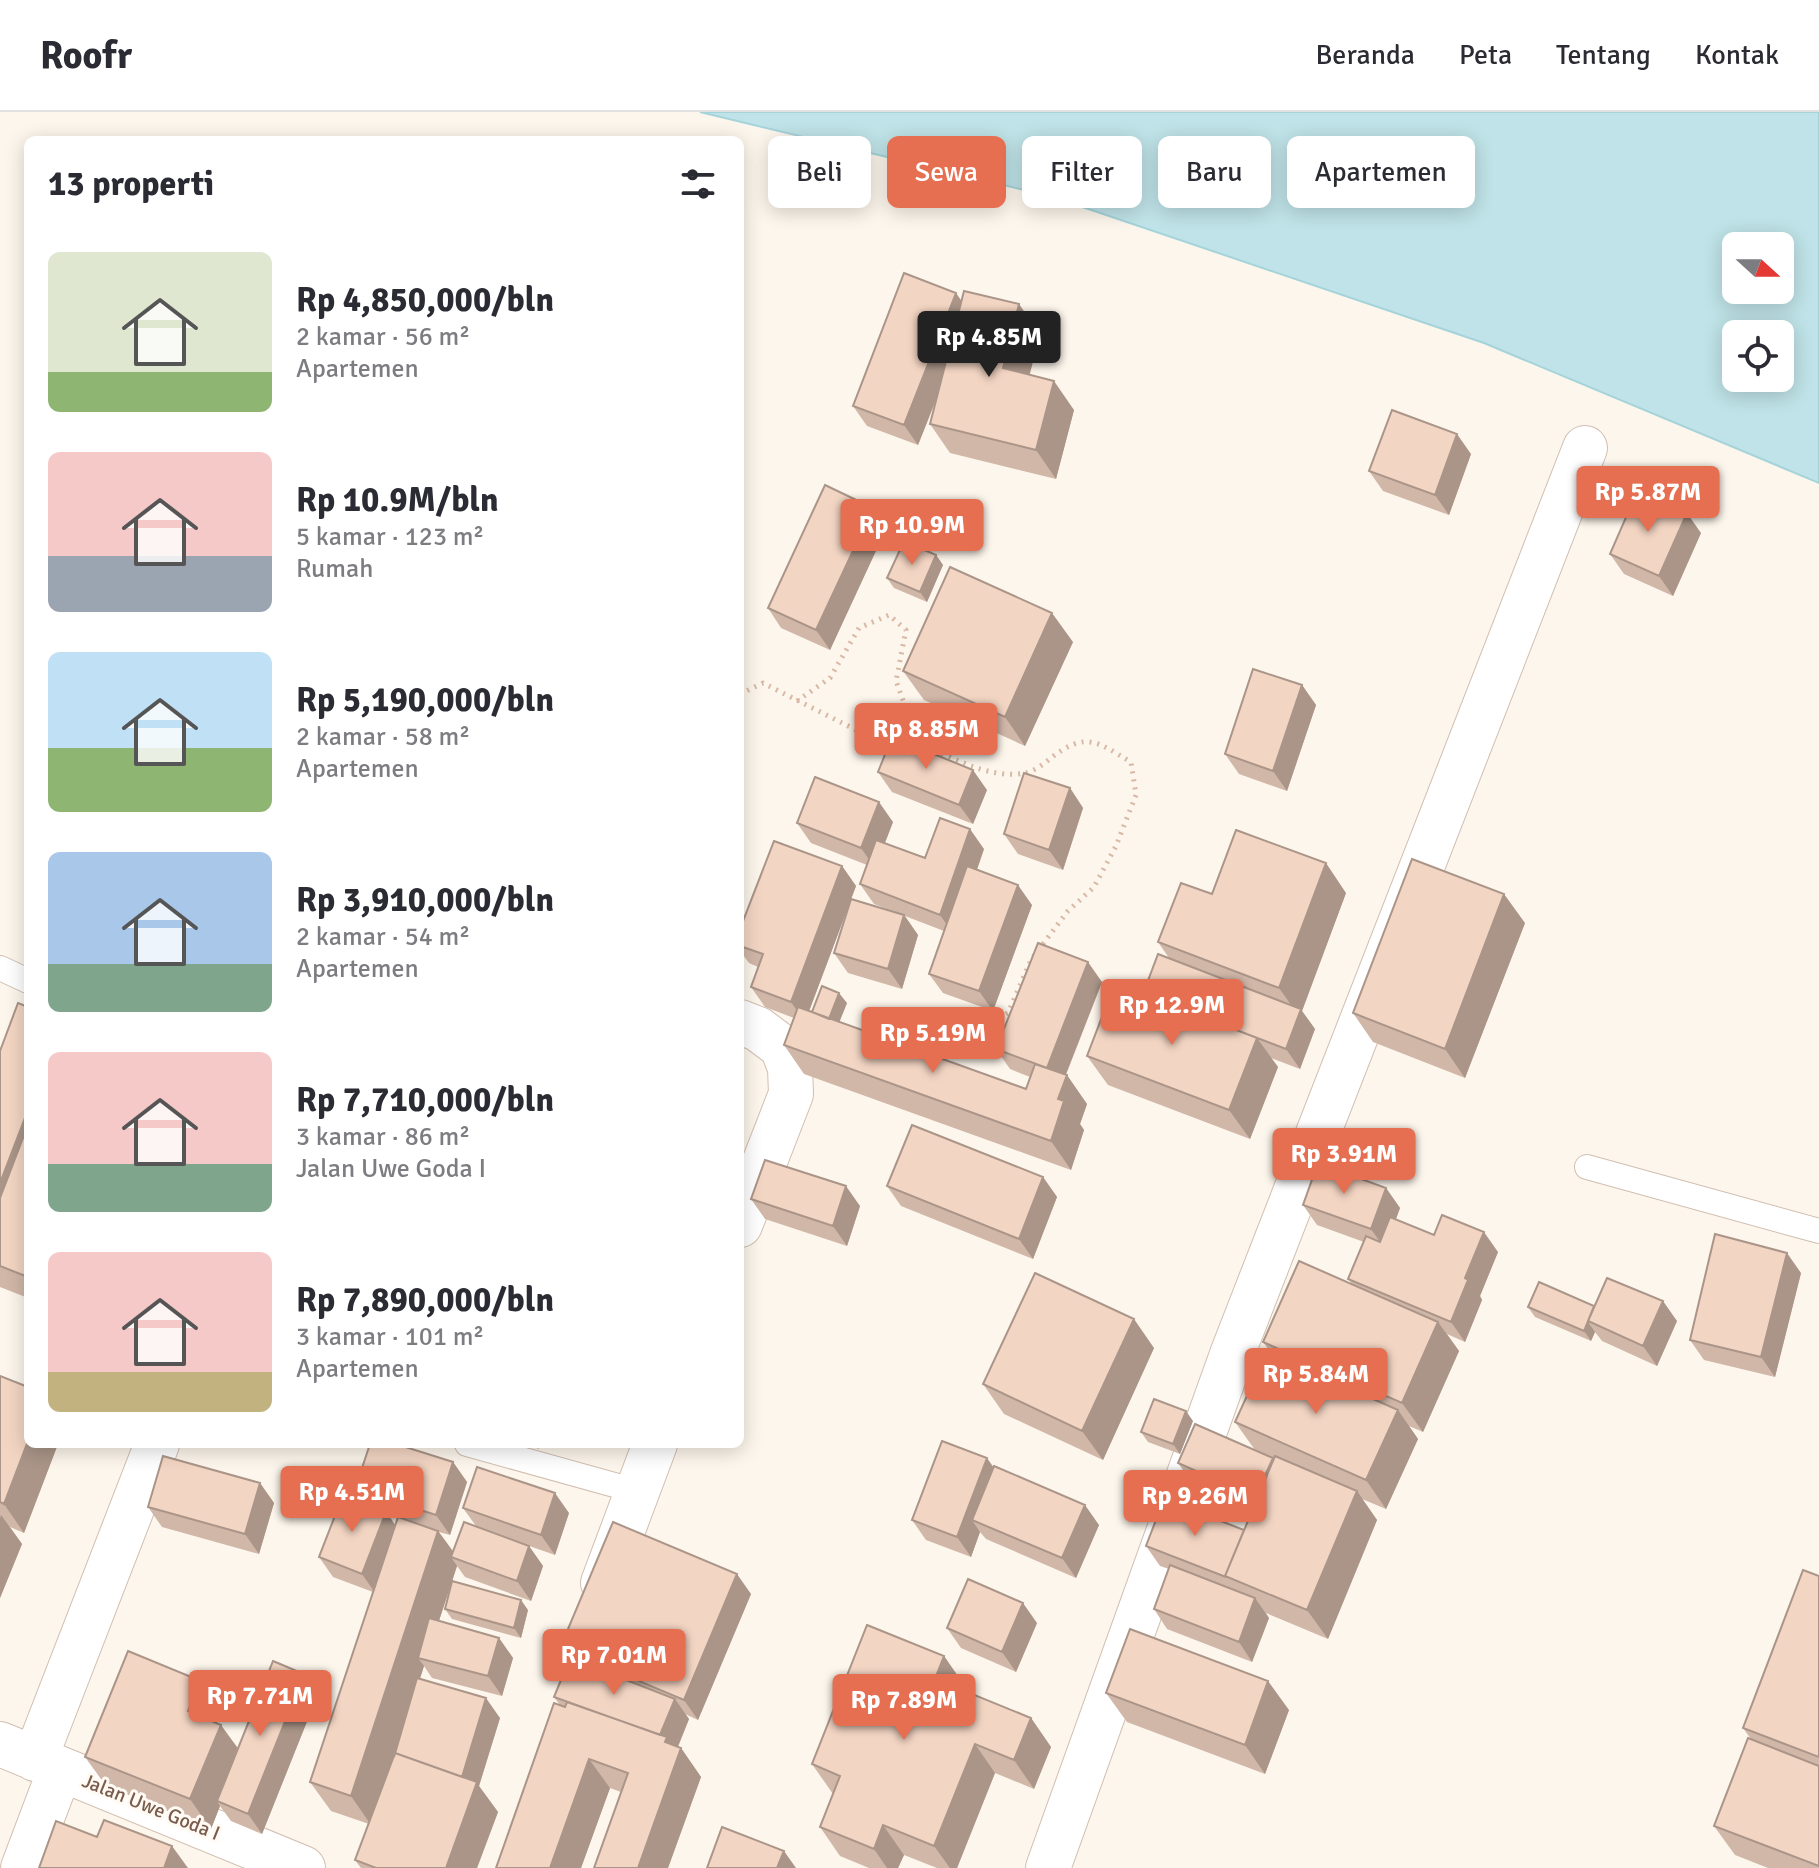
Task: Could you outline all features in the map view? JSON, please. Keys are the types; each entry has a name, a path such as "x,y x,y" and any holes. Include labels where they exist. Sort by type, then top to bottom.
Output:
{"street":[{"path":"1048,1868 1233,1352 1585,448"},
{"path":"744,1024 758,1029 782,1047 790,1068 791,1094 744,1215"},
{"path":"23,1868 32,1757 155,1448"},
{"path":"589,1624 653,1448"},
{"name":"Jalan Uwe Goda I","path":"32,1757 303,1868"}],"lane":[{"path":"0,968 24,979"},
{"path":"1587,1167 1819,1231"},
{"path":"481,1448 636,1491"}],"path":[{"path":"797,701 830,678 859,628 889,615 906,630 896,681 918,741 988,771 1026,773 1072,743 1098,743 1131,762 1136,795 1116,846 1094,887 1067,912 1031,960 1008,1013 963,1040 923,1050"},
{"path":"744,692 763,683 864,734"}],"water":[{"path":"700,112 1819,112 1819,483 1484,343 1085,208 1142,208 1142,136 1022,136 1022,190 1006,186 1006,136 887,136 887,157 871,153 871,136 800,136"}],"building":[{"path":"904,273 956,293 904,425 853,406"},
{"path":"964,291 1019,304 1003,368 1054,381 1036,450 930,424"},
{"path":"1392,410 1457,434 1435,495 1369,471"},
{"path":"825,485 873,508 816,630 768,608"},
{"path":"1637,492 1687,513 1659,576 1610,554"},
{"path":"904,541 936,555 920,592 887,578"},
{"path":"950,567 1052,613 1005,717 903,671"},
{"path":"1253,669 1302,685 1273,771 1225,754"},
{"path":"892,737 973,770 959,805 878,772"},
{"path":"1024,773 1070,788 1049,850 1004,834"},
{"path":"815,777 879,802 861,848 797,823"},
{"path":"940,818 970,829 940,915 860,884 876,840 925,858"},
{"path":"1236,830 1326,863 1279,988 1158,942 1181,883 1212,894"},
{"path":"774,841 842,866 791,1002 751,987 763,954 744,947 744,919"},
{"path":"1412,859 1504,894 1445,1049 1353,1013"},
{"path":"967,866 1018,885 979,991 929,974"},
{"path":"851,899 904,915 888,969 834,953"},
{"path":"1038,943 1088,962 1047,1068 996,1049"},
{"path":"1158,954 1301,1009 1286,1049 1143,994"},
{"path":"1115,983 1257,1038 1229,1110 1087,1056"},
{"path":"822,986 839,993 829,1019 812,1012"},
{"path":"18,1003 24,1005 24,1120 0,1183 0,1051"},
{"path":"798,1007 1026,1089 1035,1064 1067,1075 1058,1099 1064,1101 1051,1141 784,1045"},
{"path":"912,1125 1043,1177 1019,1239 887,1186"},
{"path":"24,1135 24,1275 0,1266 0,1198"},
{"path":"765,1160 846,1186 833,1226 751,1199"},
{"path":"1318,1163 1386,1188 1371,1229 1303,1205"},
{"path":"1442,1215 1484,1232 1451,1322 1348,1279 1366,1236 1380,1242 1390,1217 1434,1235"},
{"path":"1715,1234 1787,1253 1761,1357 1690,1340"},
{"path":"1299,1261 1438,1322 1402,1403 1263,1342"},
{"path":"1035,1273 1134,1319 1082,1431 983,1384"},
{"path":"1607,1278 1663,1301 1643,1346 1588,1321"},
{"path":"1539,1282 1594,1306 1584,1331 1528,1307"},
{"path":"1267,1352 1398,1410 1366,1480 1235,1422"},
{"path":"0,1376 24,1385 25,1448 4,1504 0,1502"},
{"path":"1154,1399 1186,1411 1173,1444 1141,1432"},
{"path":"1195,1424 1273,1458 1255,1497 1178,1463"},
{"path":"942,1441 987,1458 957,1537 912,1520"},
{"path":"369,1448 409,1448 453,1462 436,1515 355,1489"},
{"path":"163,1456 260,1483 245,1534 148,1507"},
{"path":"1275,1456 1357,1491 1307,1610 1225,1576"},
{"path":"994,1466 1085,1505 1062,1558 972,1520"},
{"path":"477,1467 555,1493 541,1535 463,1508"},
{"path":"343,1495 386,1512 362,1574 319,1557"},
{"path":"1164,1499 1244,1530 1226,1577 1146,1546"},
{"path":"398,1517 438,1531 351,1796 310,1782"},
{"path":"464,1522 529,1546 517,1581 451,1557"},
{"path":"613,1522 737,1574 684,1700 560,1648"},
{"path":"1170,1565 1255,1598 1239,1642 1154,1609"},
{"path":"1803,1570 1819,1576 1819,1757 1743,1728"},
{"path":"968,1579 1023,1603 1002,1652 947,1628"},
{"path":"452,1581 521,1600 514,1628 445,1609"},
{"path":"429,1618 499,1638 488,1676 418,1658"},
{"path":"867,1625 944,1656 935,1679 1031,1718 1014,1760 975,1744 934,1846 883,1825 874,1849 820,1827 840,1776 812,1764"},
{"path":"1130,1629 1268,1681 1245,1745 1106,1693"},
{"path":"128,1651 201,1681 188,1711 221,1725 190,1799 85,1757"},
{"path":"570,1658 675,1699 660,1735 554,1697"},
{"path":"273,1661 304,1674 248,1814 217,1801"},
{"path":"417,1678 486,1698 462,1777 395,1753"},
{"path":"567,1702 667,1737 665,1742 681,1748 638,1868 594,1868 628,1773 589,1759 550,1868 496,1868 554,1703 565,1707"},
{"path":"1748,1738 1819,1766 1819,1866 1714,1826"},
{"path":"395,1753 477,1782 446,1868 376,1868 355,1860"},
{"path":"104,1820 172,1846 164,1868 39,1868 56,1821 97,1837"},
{"path":"722,1827 784,1851 777,1868 707,1868"}]}
